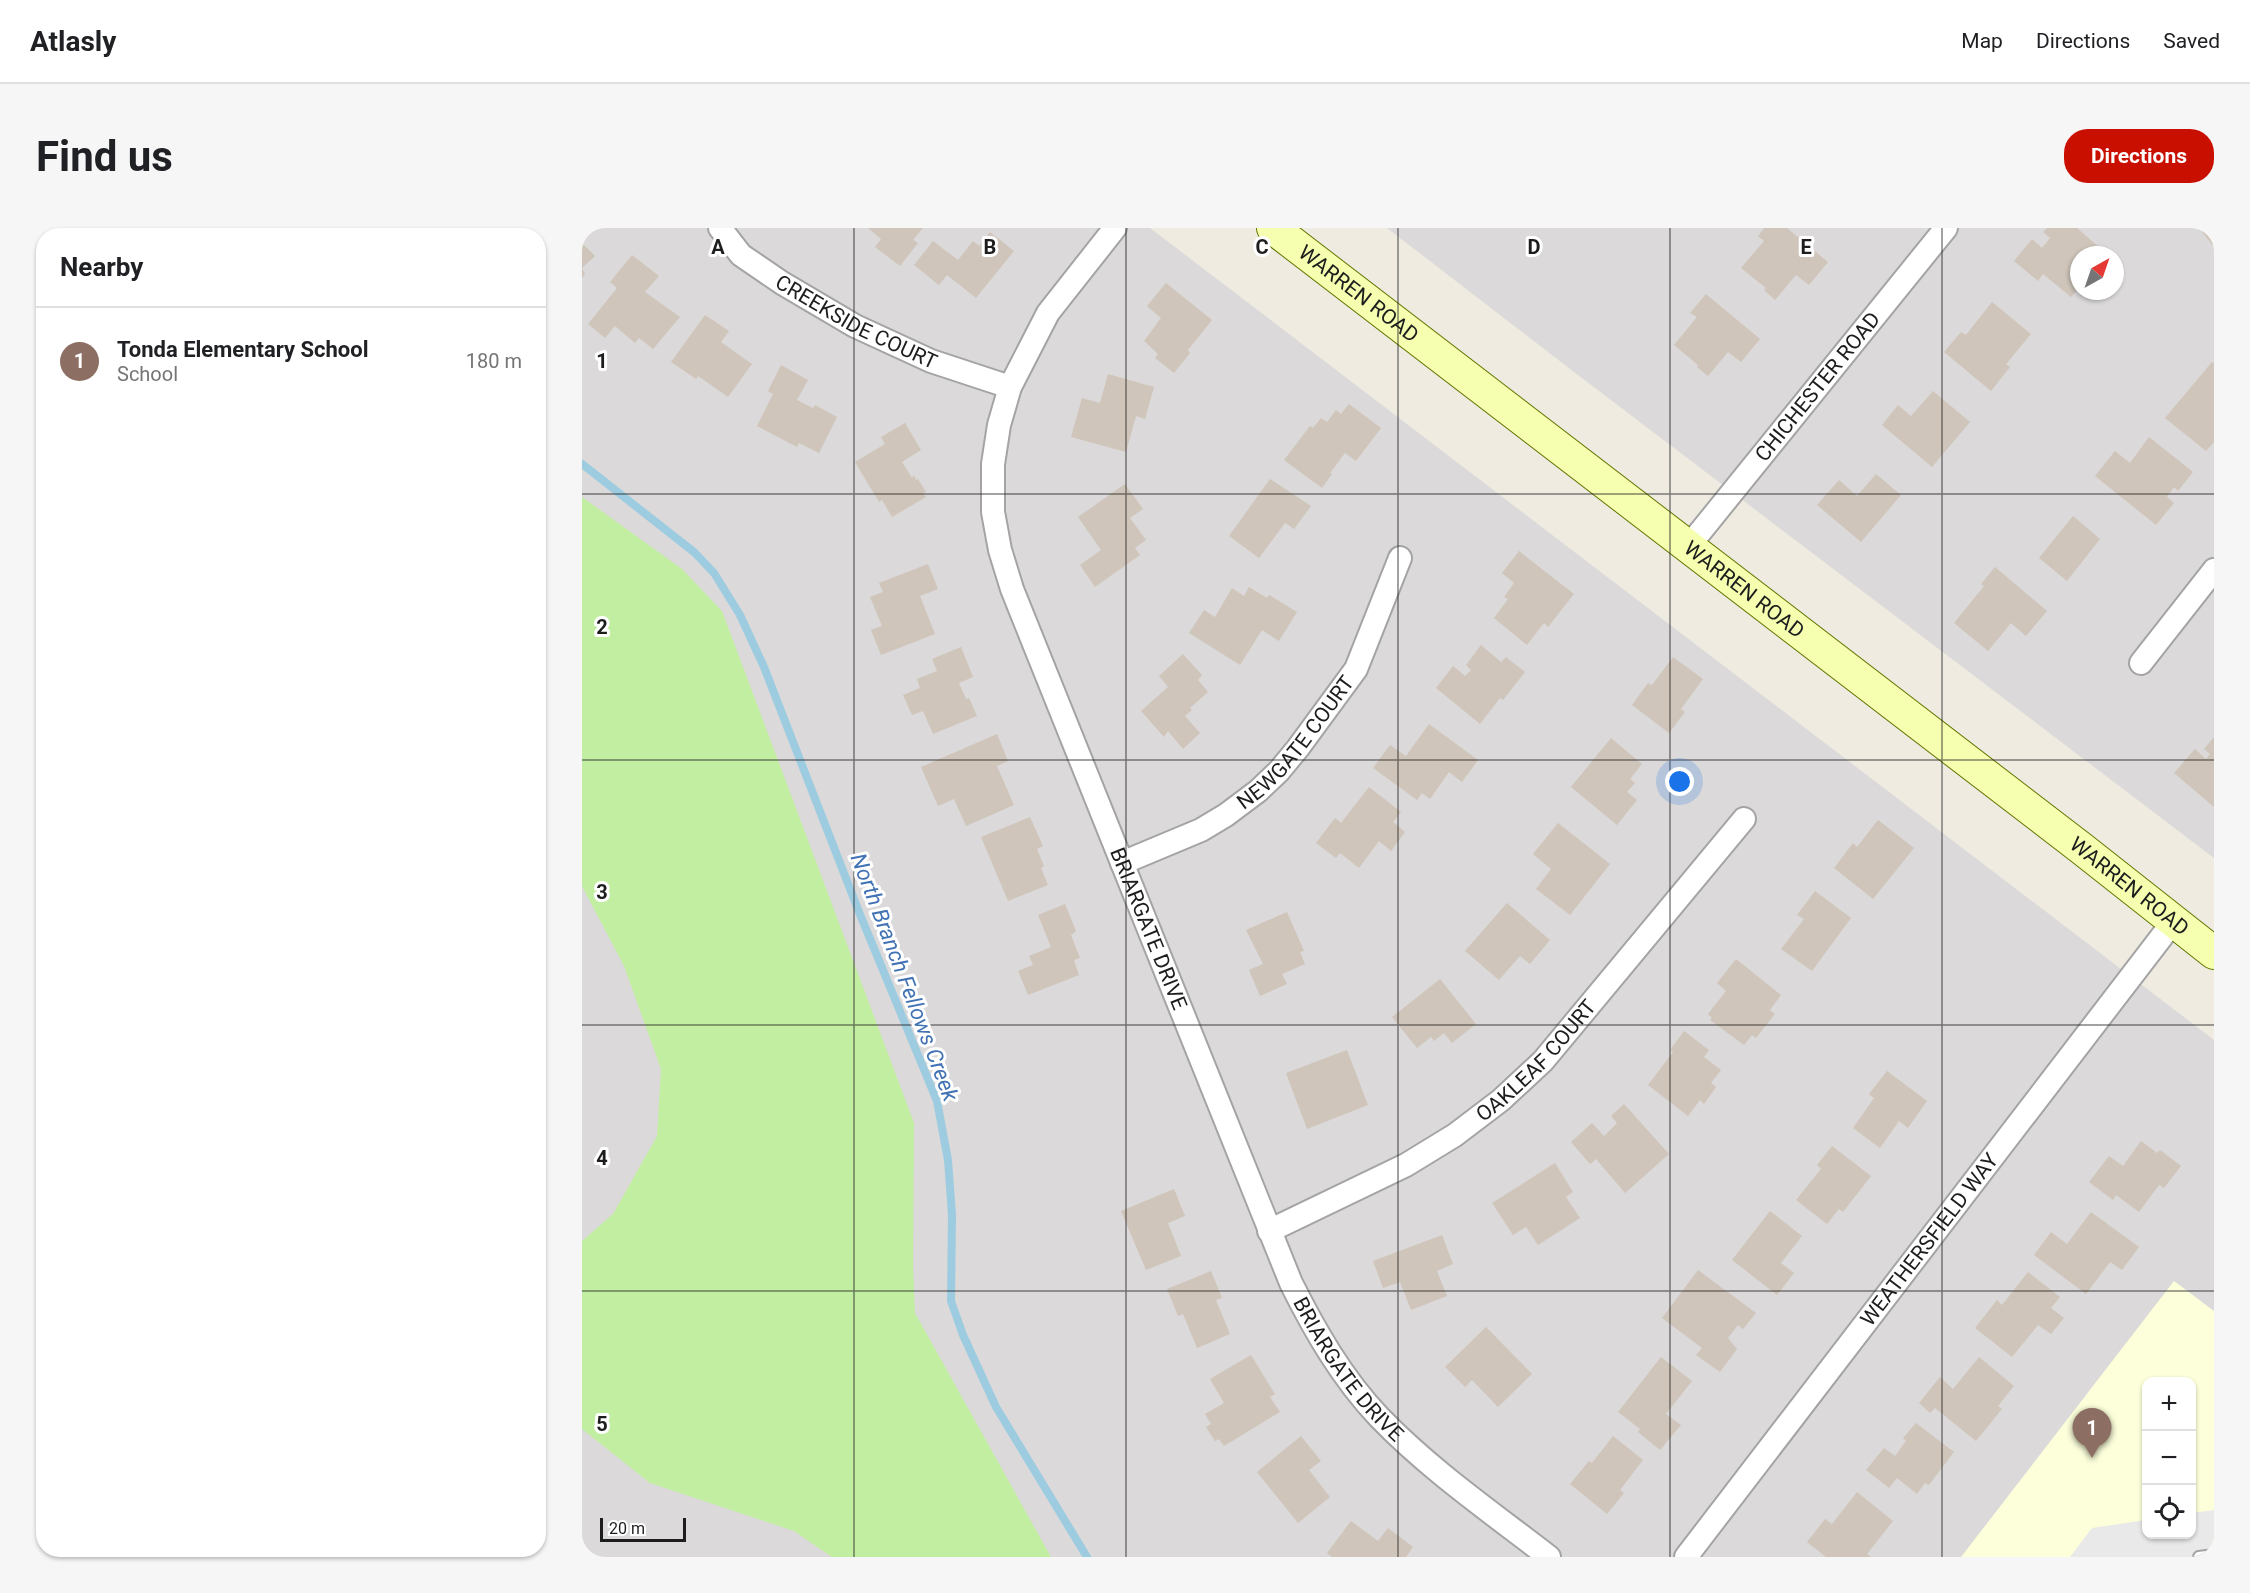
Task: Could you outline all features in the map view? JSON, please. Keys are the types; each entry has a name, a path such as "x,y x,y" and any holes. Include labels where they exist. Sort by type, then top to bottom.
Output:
{"main road":[{"name":"WARREN ROAD","path":"1273,228 2081,848 2214,953"}],"street":[{"name":"CREEKSIDE COURT","path":"720,228 741,255 782,283 855,326 931,361 1010,387"},
{"name":"BRIARGATE DRIVE","path":"1115,228 1057,299 1010,387 999,425 993,464 993,512 1000,550 1012,589 1269,1231 1315,1331 1345,1375 1378,1416 1437,1471 1549,1557"},
{"name":"CHICHESTER ROAD","path":"1688,547 1946,228"},
{"name":"NEWGATE COURT","path":"1122,863 1201,830 1258,791 1279,771 1356,669 1400,558"},
{"path":"2141,663 2214,570"},
{"name":"OAKLEAF COURT","path":"1269,1231 1406,1165 1455,1135 1501,1100 1543,1061 1744,819"},
{"name":"WEATHERSFIELD WAY","path":"1686,1557 2173,922"}],"lane":[{"path":"2199,1557 2214,1555"}],"shaded area":[{"path":"582,228 1150,228 2214,1040 2214,1557 582,1557"},
{"path":"1387,228 2214,228 2214,858 1578,375"},
{"path":"2174,1281 2214,1311 2214,1557 1961,1557"},
{"path":"2214,1510 2214,1557 2070,1557 2092,1528 2142,1521 2142,1539 2196,1539 2196,1512"}],"green space":[{"path":"582,497 682,569 722,611 914,1123 915,1313 1051,1557 832,1557 794,1531 650,1483 582,1429 582,1241 613,1214 657,1136 661,1069 624,966 582,886"}],"building":[{"path":"868,228 923,228 913,240 918,243 900,266 875,247 881,239"},
{"path":"1764,228 1787,228 1828,262 1809,285 1796,275 1775,300 1764,290 1766,288 1741,268 1764,241 1758,236"},
{"path":"2047,228 2077,228 2098,246 2070,246 2070,296 2043,274 2038,281 2014,261 2032,239 2042,248 2050,238 2043,232"},
{"path":"2199,228 2214,228 2214,247"},
{"path":"990,232 1014,251 976,298 947,275 939,285 914,265 933,241 958,260 973,241 979,246"},
{"path":"582,243 595,256 582,268"},
{"path":"632,255 659,276 645,292 680,317 653,349 639,338 635,343 615,326 605,338 588,324 617,288 610,282"},
{"path":"1166,283 1212,320 1188,350 1190,353 1174,373 1155,358 1158,354 1144,341 1161,318 1147,306"},
{"path":"1706,294 1760,339 1741,362 1728,352 1708,376 1674,345 1697,317 1690,313"},
{"path":"1992,302 2031,334 2006,364 2010,367 1991,391 1944,352 1961,332 1966,335"},
{"path":"705,315 729,331 721,342 752,364 728,397 698,376 696,379 671,362"},
{"path":"2212,362 2214,364 2214,442 2206,451 2165,418"},
{"path":"781,365 808,380 797,400 813,408 815,405 837,417 819,453 799,443 797,447 757,426 773,394 768,391"},
{"path":"1108,374 1154,387 1145,419 1136,416 1126,452 1071,437 1082,398 1100,403"},
{"path":"1933,391 1970,422 1932,467 1882,425 1898,405 1911,416"},
{"path":"1349,404 1381,428 1356,461 1345,453 1322,488 1284,460 1310,426 1313,428 1321,418 1327,422 1336,410 1341,414"},
{"path":"905,423 921,450 902,462 912,478 914,475 916,480 918,479 926,492 923,493 926,497 892,517 882,500 879,502 855,462 885,444 881,437"},
{"path":"2149,437 2193,472 2178,491 2174,487 2167,497 2174,503 2156,525 2095,476 2115,451 2130,463"},
{"path":"1876,474 1901,495 1861,542 1817,505 1839,480 1857,496"},
{"path":"1270,479 1311,506 1294,529 1285,523 1259,558 1229,536"},
{"path":"1125,484 1143,509 1130,518 1146,540 1135,548 1140,555 1095,587 1080,565 1101,550 1078,517"},
{"path":"2073,516 2100,539 2067,581 2039,558"},
{"path":"1519,551 1574,594 1548,627 1544,623 1527,645 1494,618 1508,599 1504,597 1514,583 1502,573"},
{"path":"928,564 938,589 920,596 935,634 881,655 871,630 882,626 870,597 883,592 879,583"},
{"path":"1995,567 2047,611 2026,636 2011,623 1988,651 1954,623 1984,586 1981,584"},
{"path":"1249,587 1267,598 1269,595 1297,612 1279,641 1262,630 1240,665 1189,633 1204,610 1215,617 1232,588 1244,596"},
{"path":"1481,645 1501,662 1506,657 1525,672 1503,700 1500,698 1480,724 1436,688 1453,666 1465,676 1471,670 1466,665"},
{"path":"961,647 973,677 959,683 977,716 933,734 923,711 912,715 903,695 920,688 917,679 937,671 932,659"},
{"path":"1183,654 1202,675 1198,680 1208,692 1190,708 1192,710 1185,716 1200,733 1183,749 1168,731 1164,737 1141,711 1168,687 1159,676"},
{"path":"1673,657 1703,679 1681,709 1685,712 1669,733 1632,705 1648,683 1652,685"},
{"path":"1429,724 1478,760 1462,782 1449,772 1430,799 1422,793 1417,800 1373,768 1390,745 1406,756"},
{"path":"997,734 1008,761 997,766 1014,805 966,826 954,799 938,806 921,767"},
{"path":"2214,737 2214,807 2174,773 2195,749 2206,759 2210,754 2204,749"},
{"path":"1611,738 1642,764 1630,779 1635,783 1627,792 1637,800 1617,825 1571,787"},
{"path":"1369,787 1401,812 1393,822 1405,832 1391,851 1379,841 1359,868 1340,853 1336,858 1316,843 1335,818 1341,823"},
{"path":"1030,817 1043,846 1037,849 1048,885 1008,901 981,837"},
{"path":"1878,820 1914,848 1873,899 1834,868 1853,843 1857,847"},
{"path":"1558,823 1610,864 1570,915 1536,889 1551,869 1533,854"},
{"path":"1815,891 1851,918 1812,971 1781,949 1804,919 1797,915"},
{"path":"1507,903 1550,940 1530,964 1520,956 1499,980 1465,951"},
{"path":"1065,904 1076,931 1071,935 1080,958 1074,960 1079,975 1028,995 1018,971 1033,965 1029,956 1051,947 1038,915"},
{"path":"1287,912 1304,951 1300,952 1305,964 1282,974 1287,984 1260,996 1249,970 1263,964 1246,930"},
{"path":"1736,959 1781,995 1770,1010 1775,1014 1756,1038 1752,1035 1744,1045 1710,1020 1712,1018 1708,1014 1726,991 1717,983"},
{"path":"1440,979 1476,1024 1452,1043 1444,1033 1434,1041 1431,1037 1417,1048 1392,1017"},
{"path":"1684,1031 1709,1050 1704,1057 1721,1070 1711,1083 1716,1087 1704,1104 1700,1100 1688,1116 1648,1085 1673,1052 1670,1050"},
{"path":"1347,1050 1368,1105 1307,1129 1286,1073"},
{"path":"1887,1071 1927,1101 1908,1128 1899,1121 1880,1148 1853,1128 1874,1098 1869,1094"},
{"path":"1624,1104 1669,1154 1625,1193 1596,1159 1590,1164 1571,1142 1592,1123 1604,1136 1617,1123 1611,1116"},
{"path":"2141,1141 2157,1153 2160,1150 2181,1166 2164,1188 2159,1185 2139,1212 2116,1195 2113,1200 2089,1182 2109,1156 2123,1166"},
{"path":"1832,1146 1871,1176 1843,1212 1839,1209 1827,1224 1796,1200 1821,1169 1817,1165"},
{"path":"1555,1163 1573,1192 1566,1197 1580,1218 1538,1245 1526,1227 1513,1235 1492,1203"},
{"path":"1174,1189 1185,1216 1168,1223 1181,1256 1146,1270 1121,1211"},
{"path":"1770,1211 1802,1236 1781,1263 1794,1273 1777,1295 1732,1260"},
{"path":"2091,1212 2139,1247 2122,1270 2110,1262 2086,1294 2034,1255 2051,1232 2067,1244"},
{"path":"1442,1235 1453,1264 1437,1271 1447,1296 1411,1310 1400,1282 1383,1288 1373,1261"},
{"path":"1698,1270 1756,1313 1743,1329 1738,1325 1728,1338 1737,1349 1720,1372 1696,1355 1702,1348 1662,1318"},
{"path":"1211,1271 1222,1298 1216,1300 1230,1334 1197,1348 1183,1314 1178,1316 1167,1289"},
{"path":"2028,1272 2060,1297 2051,1308 2064,1318 2051,1334 2038,1325 2012,1357 1975,1328 1997,1300 2002,1305"},
{"path":"1486,1327 1532,1374 1498,1407 1472,1380 1465,1387 1445,1367"},
{"path":"1251,1355 1275,1394 1270,1397 1280,1412 1224,1446 1219,1439 1215,1441 1206,1427 1211,1424 1205,1414 1224,1403 1210,1379"},
{"path":"1661,1357 1692,1381 1666,1414 1681,1425 1660,1450 1638,1432 1640,1429 1618,1412"},
{"path":"1979,1357 2014,1386 1998,1406 2002,1409 1976,1441 1935,1408 1930,1413 1919,1403 1940,1377 1953,1389"},
{"path":"1916,1423 1954,1452 1929,1485 1925,1483 1917,1494 1897,1478 1889,1488 1866,1470 1884,1448 1895,1456 1906,1441 1903,1438"},
{"path":"1301,1436 1321,1461 1309,1470 1330,1497 1298,1523 1257,1472"},
{"path":"1613,1436 1643,1460 1620,1490 1624,1493 1607,1514 1570,1484 1589,1461 1592,1463"},
{"path":"1857,1492 1893,1521 1867,1554 1871,1557 1826,1557 1807,1542 1825,1519 1832,1524"},
{"path":"1351,1521 1378,1541 1388,1528 1413,1547 1406,1557 1332,1557 1327,1553"}],"waterway":[{"name":"North Branch Fellows Creek","path":"582,464 694,552 714,573 740,615 764,667 859,912 937,1101 948,1160 952,1215 951,1301 963,1335 996,1407 1087,1557"}],"place":[{"name":"Tonda Elementary School","path":"2092,1458"}]}
